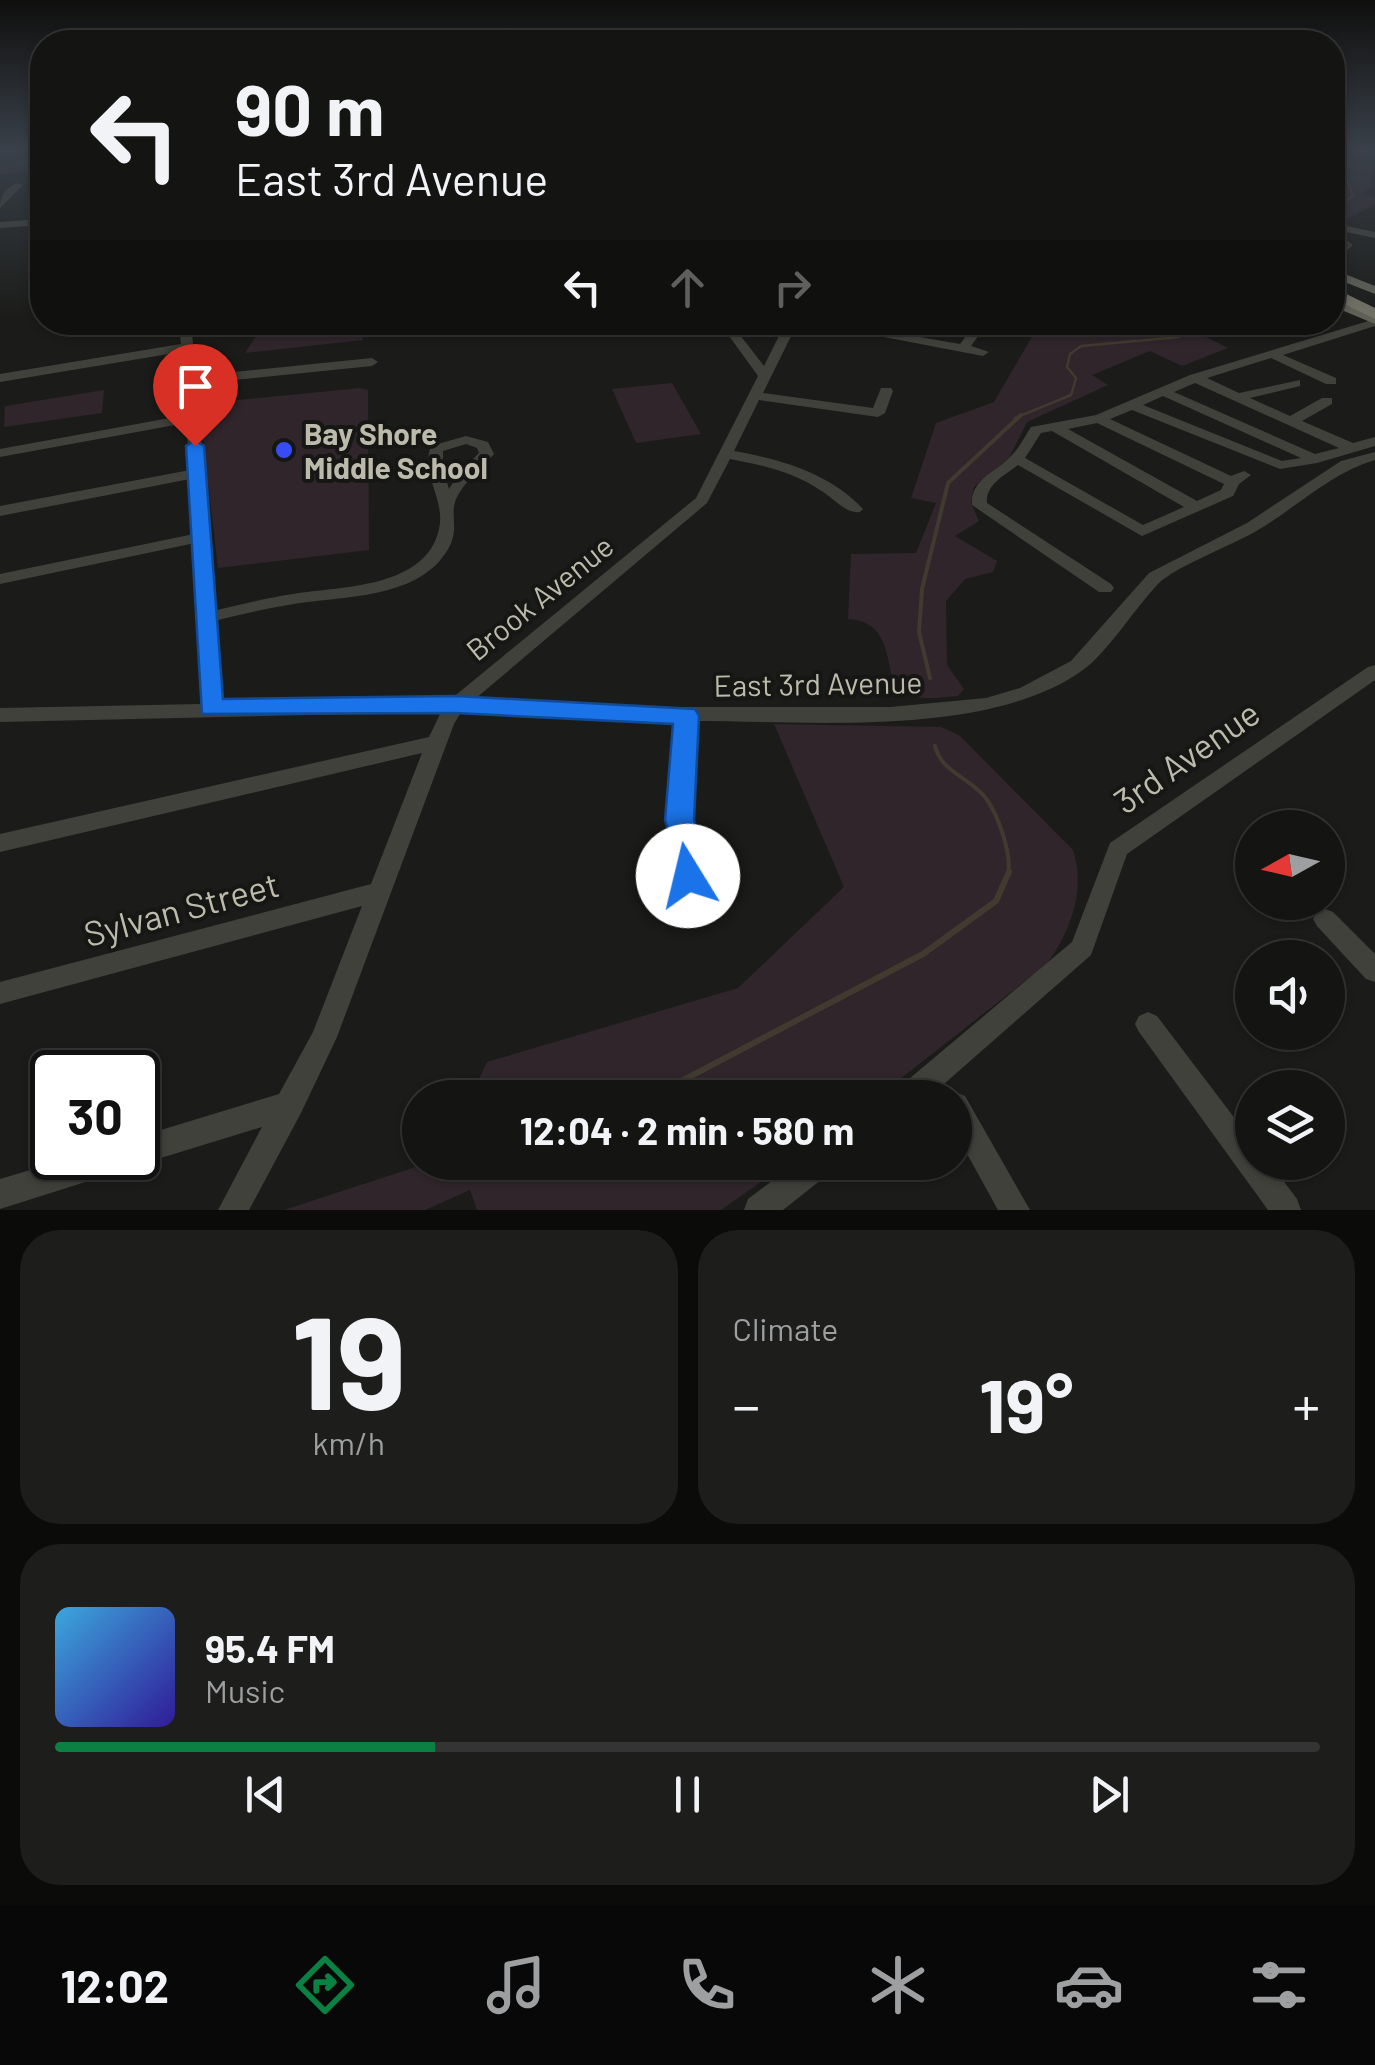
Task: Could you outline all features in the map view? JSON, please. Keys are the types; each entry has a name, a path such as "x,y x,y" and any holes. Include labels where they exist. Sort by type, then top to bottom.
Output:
{"highway":[{"path":"1345,285 1373,291"},
{"path":"1345,299 1375,316"}],"main road":[{"path":"1345,279 1373,291"},
{"path":"1345,306 1375,316"}],"street":[{"path":"0,225 30,223"},
{"path":"1345,229 1375,235"},
{"path":"1345,327 1375,316"},
{"path":"186,335 208,616 211,708"},
{"path":"734,335 764,375"},
{"name":"Brook Avenue","path":"233,1210 331,1020 433,743 456,705 702,500 785,335"},
{"path":"886,335 983,352"},
{"path":"962,348 972,335"},
{"path":"1105,588 980,505 979,495 989,480 1017,459 1029,436 1055,426 1099,419 1195,378 1324,335"},
{"path":"0,378 187,348"},
{"path":"1272,354 1331,381"},
{"path":"189,381 372,362"},
{"path":"1195,378 1351,448"},
{"path":"1238,397 1295,383"},
{"path":"755,396 878,413 886,391"},
{"path":"1162,391 1310,457"},
{"path":"1291,421 1326,401"},
{"path":"1129,404 1280,465 1291,466 1310,457 1375,441"},
{"path":"0,453 192,418"},
{"path":"1017,459 1142,530 1228,493 1238,478 1099,419"},
{"path":"1055,426 1198,508"},
{"path":"726,454 800,470 832,488 855,510"},
{"name":"East 3rd Avenue","path":"0,715 456,705 686,716 987,704 1055,680 1078,665 1155,577 1253,526 1346,464 1375,456"},
{"path":"0,511 197,472"},
{"path":"208,616 370,590 401,578 427,564 440,549 448,532 448,503"},
{"path":"0,580 202,537"},
{"name":"3rd Avenue","path":"950,1080 1082,948 1118,849 1375,671"},
{"path":"686,716 680,820 692,862"},
{"path":"0,843 433,743"},
{"name":"Sylvan Street","path":"0,994 381,891"},
{"path":"1326,920 1375,971"},
{"path":"1148,1024 1286,1210"},
{"path":"160,1144 291,1104"},
{"path":"972,1135 1014,1210"},
{"path":"0,1194 46,1180"},
{"path":"759,1210 798,1180"}],"shaded area":[{"path":"1345,204 1375,205 1345,220"},
{"path":"363,335 363,340 245,353 256,336"},
{"path":"1033,335 1202,335 1228,348 1182,366 1150,351 1092,375 1108,385 1027,422 1009,458 974,487 971,503 979,521 955,536 997,561 993,572 965,579 946,601 947,665 964,689 958,696 911,695 895,688 878,633 861,621 848,619 851,554 916,553 936,503 911,498 936,423 994,402"},
{"path":"672,383 701,434 636,443 612,389"},
{"path":"104,390 102,413 4,427 5,406"},
{"path":"368,390 369,550 218,568 199,404"},
{"path":"774,724 941,727 959,735 1073,850 1078,880 1069,924 1047,964 899,1080 478,1080 487,1062 738,988 844,887"},
{"path":"402,1171 402,1180 764,1180 721,1210 477,1210 470,1190 425,1210 284,1210"}],"waterway":[{"path":"1345,241 1351,245 1345,250"},
{"path":"1020,416 1071,395 1076,378 1067,367 1070,354 1081,346 1182,335"},
{"path":"930,678 919,632 922,589 948,483 1020,416"},
{"path":"1015,418 1020,416"},
{"path":"935,746 943,762 979,790 990,804 1006,845 1008,874"},
{"path":"683,1080 923,954 996,901 1009,872"}],"place":[{"name":"Bay Shore Middle School","path":"284,450"}],"route":[{"path":"195,446 211,708 456,705 686,716 680,820 682,838 692,862 688,876"}]}
